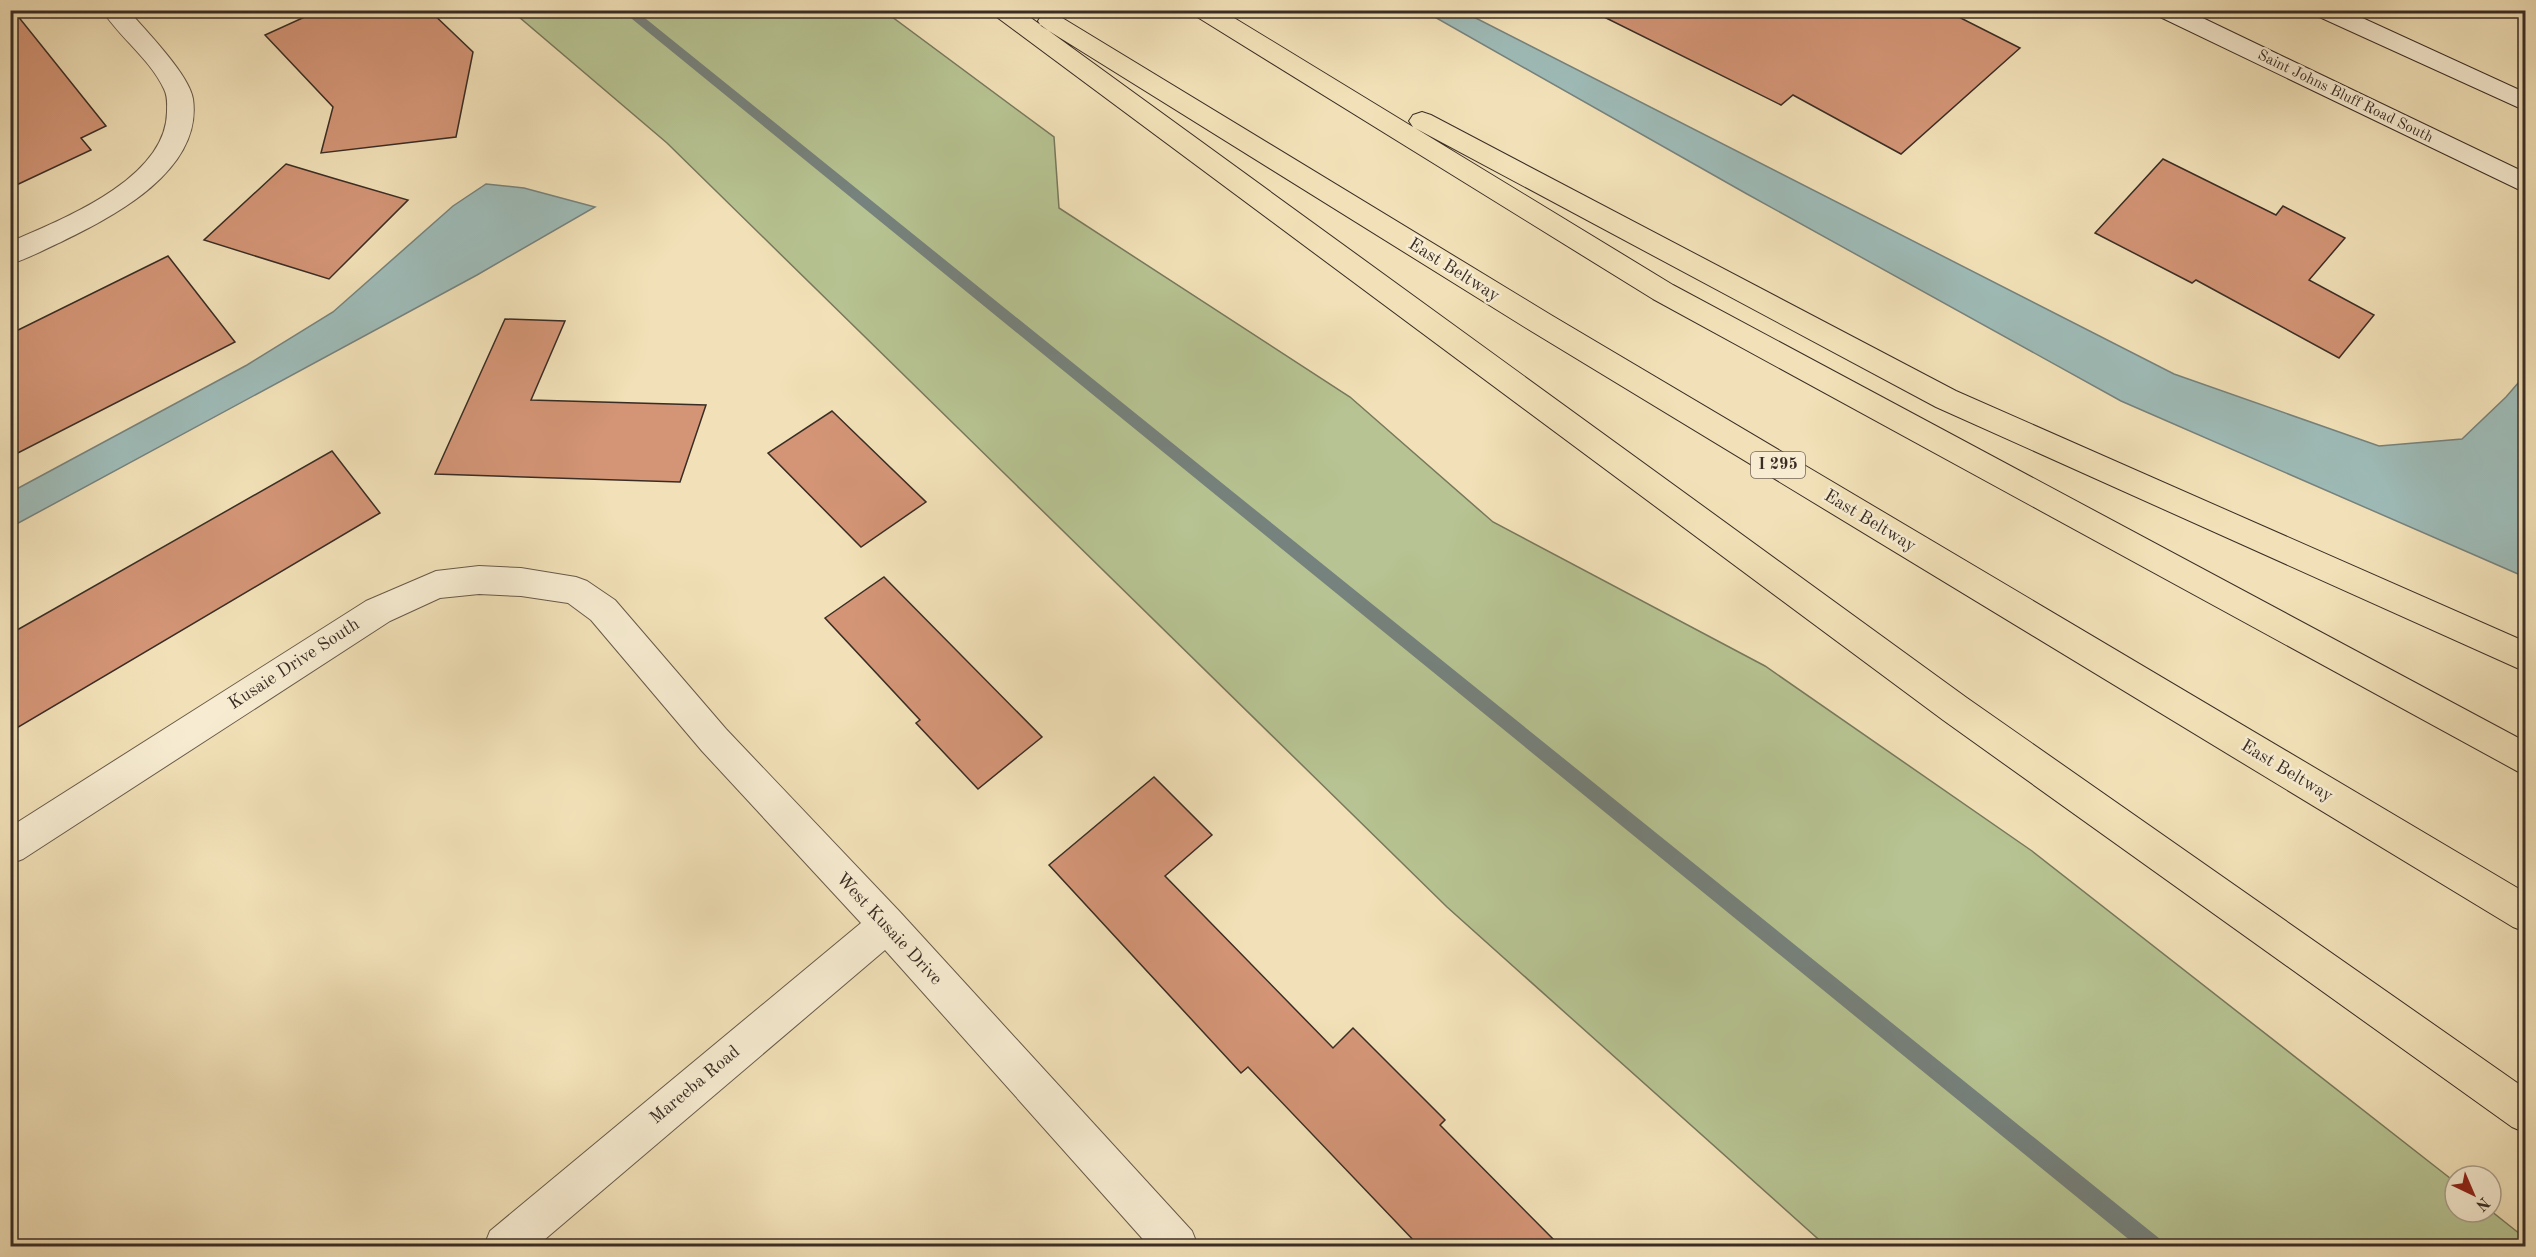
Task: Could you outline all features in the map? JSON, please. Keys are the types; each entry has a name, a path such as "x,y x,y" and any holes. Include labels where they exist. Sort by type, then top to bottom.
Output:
{"highway":[{"path":"1003,10 1955,709 2526,1113"},
{"name":"East Beltway","path":"1033,10 1541,323 2526,914"},
{"path":"1203,10 1663,292 2526,760"},
{"path":"1215,10 1946,399 2526,658"}],"street":[{"path":"10,254 94,215 138,184 168,154 182,121 180,95 154,56 114,10"},
{"name":"Saint Johns Bluff Road South","path":"2165,10 2526,184"},
{"path":"2324,10 2526,103"},
{"name":"Kusaie Drive South","path":"10,847 378,610 436,585 479,580 521,582 576,591 603,610"},
{"name":"West Kusaie Drive","path":"603,610 714,740 887,925 1177,1246"},
{"name":"Mareeba Road","path":"505,1246 716,1066 887,925"}],"green space":[{"path":"512,11 884,11 1054,137 1059,208 1350,397 1493,522 1765,666 2032,851 2443,1173 2443,1224 2503,1224 2503,1221 2525,1238 2525,1246 1826,1246 1447,907 667,143"}],"water":[{"path":"1424,11 1462,11 2174,374 2379,446 2462,439 2506,397 2525,375 2525,577 2121,401 1747,194"},
{"path":"486,184 524,188 595,207 477,275 11,527 11,492 247,365 333,312 453,206"}],"building":[{"path":"10,10 13,10 106,126 81,138 91,150 10,188"},
{"path":"320,10 429,10 473,52 456,137 321,153 333,107 265,35"},
{"path":"1590,10 1945,10 2020,48 1901,154 1793,95 1781,105"},
{"path":"2163,159 2276,215 2283,206 2345,238 2309,280 2374,315 2339,358 2196,280 2192,283 2095,233"},
{"path":"286,164 408,200 329,279 204,240"},
{"path":"168,256 235,342 10,457 10,334"},
{"path":"505,319 565,321 531,400 706,405 680,482 435,474"},
{"path":"832,411 926,502 861,547 768,453"},
{"path":"332,451 380,513 10,732 10,634"},
{"path":"884,577 1042,737 978,789 916,723 920,720 825,618"},
{"path":"1154,777 1212,835 1165,876 1333,1048 1353,1028 1445,1120 1440,1125 1560,1246 1419,1246 1248,1067 1241,1073 1049,865"}],"waterway":[{"path":"627,10 2153,1246"},
{"path":"2456,10 2465,14"}]}
